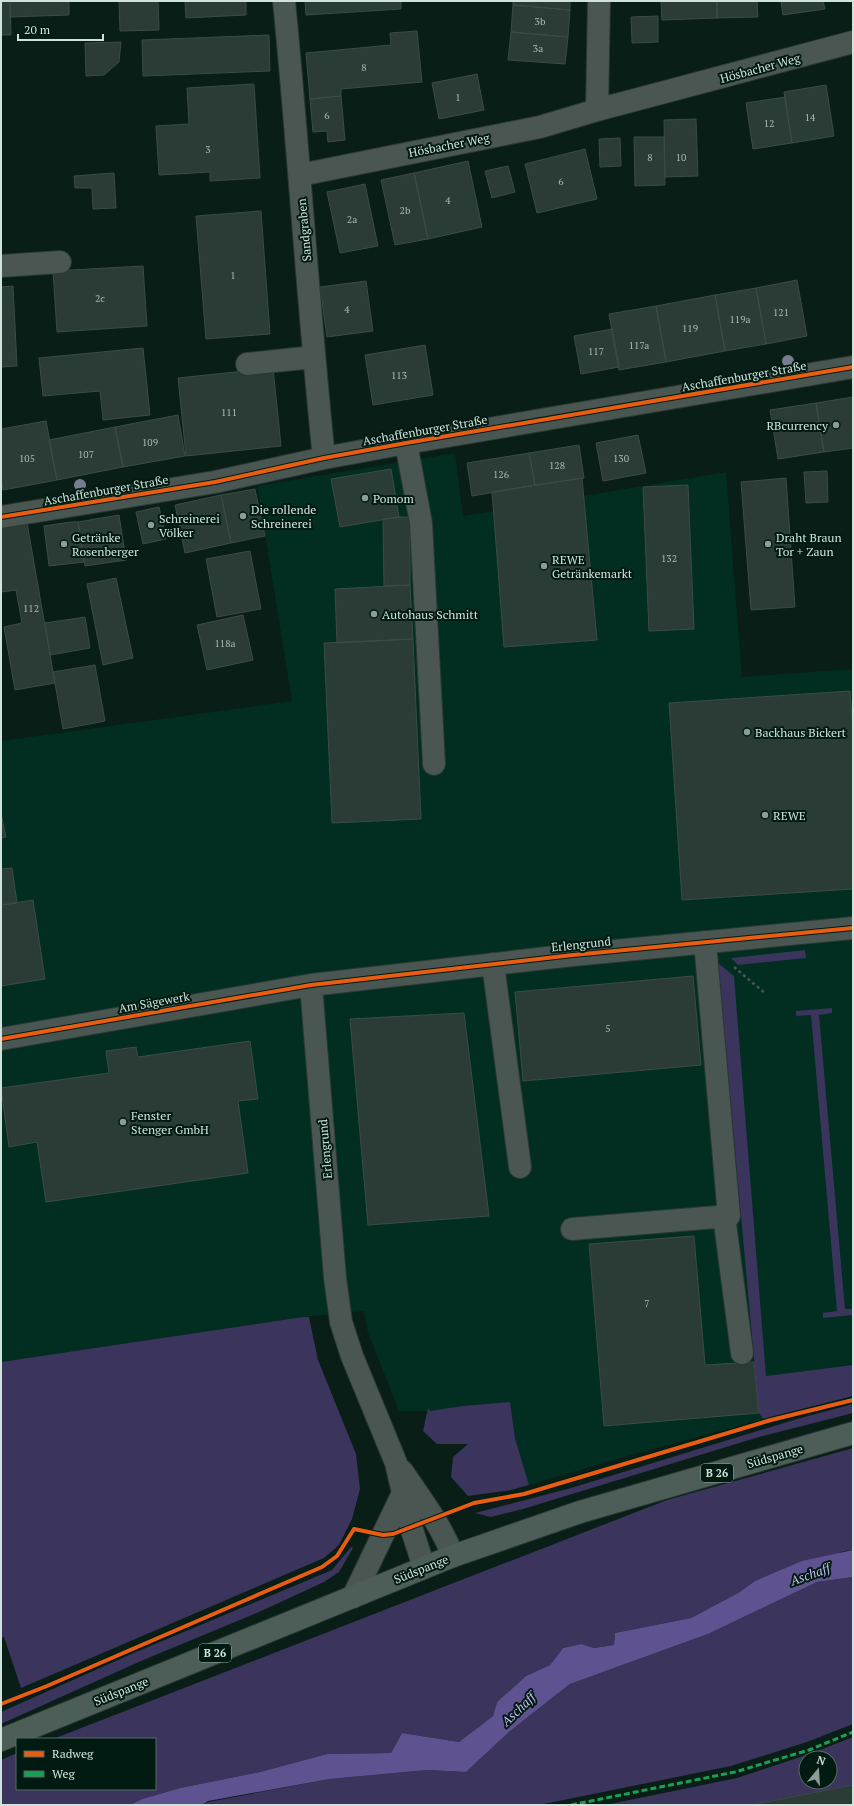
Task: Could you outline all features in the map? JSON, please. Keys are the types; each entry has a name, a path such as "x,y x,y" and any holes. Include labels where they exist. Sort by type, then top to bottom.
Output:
{"main road":[{"name":"Südspange","path":"1,1740 453,1556 580,1512 853,1433"}],"street":[{"name":"Sandgraben","path":"284,1 300,175 313,357 324,458"},
{"path":"597,110 599,1"},
{"name":"Hösbacher Weg","path":"300,175 540,127 597,110 853,42"},
{"path":"1,266 60,262"},
{"path":"247,364 313,357"},
{"name":"Aschaffenburger Straße","path":"1,517 215,482 324,458 406,443 853,367"},
{"path":"406,443 421,523 434,764"},
{"name":"Erlengrund","path":"424,1567 411,1527 396,1463 352,1356 341,1322 335,1278 310,985 493,964 853,928"},
{"path":"572,1229 729,1216 705,942"},
{"path":"493,964 520,1167"},
{"name":"Am Sägewerk","path":"1,1039 310,985"},
{"path":"724,1216 742,1353"},
{"name":"Erlengrund","path":"396,1463 446,1537 453,1556"},
{"path":"353,1597 403,1494"}],"shaded area":[{"path":"455,453 463,516 726,472 742,677 853,669 853,1395 624,1457 529,1485 515,1438 510,1402 430,1411 399,1411 368,1333 364,1311 303,1317 1,1362 1,741 292,701 257,486"},
{"path":"805,950 806,958 738,965 731,958"},
{"path":"718,963 734,976 766,1376 853,1365 853,1396 763,1419 759,1413"},
{"path":"832,1008 832,1013 819,1015 845,1309 853,1309 853,1315 823,1318 823,1313 837,1311 811,1015 796,1016 796,1011"},
{"path":"309,1317 318,1360 356,1454 360,1489 352,1519 339,1545 324,1558 21,1688 4,1637 1,1638 1,1362"},
{"path":"510,1402 515,1438 529,1485 511,1490 468,1496 451,1477 453,1457 468,1444 437,1444 423,1431 428,1408 430,1411 463,1406"},
{"path":"853,1404 853,1413 759,1437 523,1509 491,1517 475,1513 571,1488 797,1419"},
{"path":"853,1448 853,1550 845,1551 755,1581 738,1593 691,1618 615,1633 614,1645 594,1648 581,1644 563,1648 550,1665 526,1676 497,1702 493,1716 459,1742 402,1733 391,1753 327,1754 260,1772 180,1788 142,1799 130,1805 1,1805 1,1760 16,1753 16,1790 156,1790 156,1738 56,1738 667,1500"},
{"path":"351,1547 353,1548 339,1572 324,1582 259,1612 141,1661 1,1724 1,1712 136,1652 332,1570"},
{"path":"853,1577 853,1724 807,1742 731,1766 539,1805 202,1805 208,1802 330,1779 427,1770 466,1772 510,1731 570,1684 708,1634 817,1582"},
{"path":"853,1737 853,1785 838,1788 838,1750 820,1750"},
{"path":"798,1758 798,1790 828,1790 751,1805 605,1805 737,1778"}],"water":[{"name":"Aschaff","path":"853,1550 853,1577 817,1582 708,1634 570,1684 510,1731 466,1772 427,1770 330,1779 208,1801 202,1805 130,1805 142,1799 180,1788 260,1772 327,1754 391,1753 402,1733 459,1742 493,1716 497,1702 526,1676 550,1665 563,1648 581,1644 594,1648 614,1645 615,1633 691,1618 738,1593 755,1581 802,1561"}],"building":[{"path":"1,1 10,1 11,35 1,35"},
{"path":"10,1 69,1 69,15 10,17"},
{"path":"119,1 158,1 159,30 120,31"},
{"path":"185,1 246,1 246,15 186,18"},
{"path":"305,1 401,1 401,9 306,15"},
{"path":"513,1 570,1 570,10 513,5"},
{"path":"661,1 717,1 717,18 662,20"},
{"path":"717,1 757,1 758,17 717,18"},
{"path":"781,1 823,1 825,9 783,15"},
{"path":"513,5 570,10 568,37 511,32"},
{"path":"658,16 658,42 632,43 631,17"},
{"path":"417,31 422,82 341,89 341,96 310,99 306,53 391,45 390,33"},
{"path":"511,32 568,37 565,64 508,60"},
{"path":"269,35 270,71 143,76 142,40"},
{"path":"121,42 119,62 104,75 86,76 85,43"},
{"path":"477,74 484,110 439,119 432,83"},
{"path":"254,84 260,178 210,181 210,172 159,175 156,126 189,124 187,88"},
{"path":"826,85 834,136 792,143 784,92"},
{"path":"341,96 345,140 328,142 327,131 313,132 310,99"},
{"path":"785,97 792,143 753,149 746,103"},
{"path":"696,119 698,176 665,177 664,120"},
{"path":"634,137 664,137 665,185 635,186"},
{"path":"620,138 621,166 600,167 599,139"},
{"path":"585,149 597,199 537,213 525,164"},
{"path":"468,161 482,227 428,239 414,173"},
{"path":"508,166 515,192 492,198 485,171"},
{"path":"114,173 116,208 93,209 92,188 75,188 74,176"},
{"path":"414,173 428,239 395,245 381,180"},
{"path":"365,184 378,246 340,253 327,192"},
{"path":"261,211 270,334 206,339 196,216"},
{"path":"143,266 147,326 57,332 53,271"},
{"path":"797,280 807,336 766,344 756,288"},
{"path":"366,281 373,331 327,337 320,287"},
{"path":"13,286 17,366 1,367 1,287"},
{"path":"756,288 766,344 725,351 715,295"},
{"path":"715,295 725,351 666,362 656,306"},
{"path":"656,306 666,362 619,370 609,314"},
{"path":"612,329 619,367 581,374 574,336"},
{"path":"425,345 433,395 373,405 365,355"},
{"path":"143,348 150,415 103,420 100,391 43,396 39,358"},
{"path":"273,368 281,446 186,456 178,378"},
{"name":"RBcurrency","path":"853,397 853,448 824,452 816,403"},
{"path":"816,403 824,452 778,459 770,410"},
{"path":"178,415 185,456 123,467 115,427"},
{"path":"46,421 57,480 3,490 1,477 1,429"},
{"path":"115,427 123,467 57,480 49,440"},
{"path":"638,435 646,473 603,481 596,443"},
{"path":"579,445 584,478 535,485 529,453"},
{"path":"529,453 535,485 472,496 467,463"},
{"name":"Pomom","path":"391,469 399,517 340,527 331,479"},
{"path":"827,471 828,502 806,503 804,472"},
{"name":"REWE Getränkemarkt","path":"582,478 597,640 504,647 492,492"},
{"name":"Draht Braun Tor + Zaun","path":"786,478 795,607 751,610 741,482"},
{"path":"688,485 694,629 649,631 643,487"},
{"name":"Die rollende Schreinerei","path":"255,489 265,536 231,543 221,495"},
{"path":"221,495 231,543 185,553 175,505"},
{"name":"Schreinerei Völker","path":"159,507 166,539 143,544 136,512"},
{"path":"119,515 126,560 85,566 78,522"},
{"path":"410,517 410,585 384,586 383,519"},
{"name":"Getränke Rosenberger","path":"78,522 84,562 49,566 44,526"},
{"path":"27,523 55,683 15,690 4,627 22,623 16,590 1,592 1,527"},
{"path":"250,551 261,609 217,617 206,559"},
{"path":"116,578 133,658 103,665 87,584"},
{"name":"Autohaus Schmitt","path":"410,585 413,639 337,643 335,589"},
{"path":"243,615 253,660 207,670 197,625"},
{"path":"85,617 90,648 50,655 45,623"},
{"path":"413,639 421,819 332,823 324,643"},
{"path":"95,665 105,721 63,729 53,672"},
{"name":"REWE","path":"850,691 853,733 853,889 682,900 669,703"},
{"path":"1,814 6,837 1,838"},
{"path":"12,868 17,903 1,905 1,869"},
{"path":"33,900 45,979 1,986 1,905"},
{"path":"693,976 701,1065 523,1081 515,992"},
{"path":"464,1013 489,1216 368,1225 350,1019"},
{"name":"Fenster Stenger GmbH","path":"250,1041 258,1099 238,1101 248,1173 46,1202 37,1142 9,1147 1,1088 109,1073 106,1051 136,1047 138,1057"},
{"path":"694,1236 705,1365 754,1362 759,1413 604,1426 589,1244"},
{"path":"853,1785 853,1805 751,1805 828,1790 838,1790 838,1788"}],"marked path":[{"path":"571,1805 735,1772 809,1750 853,1732"}],"cycle path":[{"path":"1,517 215,482 324,458 406,443 853,367"},
{"path":"1,1039 311,985 573,955 853,928"},
{"path":"1,1704 47,1686 322,1567 337,1556 354,1529 383,1535 393,1534 474,1503 524,1494 771,1420 853,1400"}],"place":[{"name":"RBcurrency","path":"836,425"},
{"name":"Pomom","path":"365,498"},
{"name":"Die rollende Schreinerei","path":"243,516"},
{"name":"Schreinerei Völker","path":"151,525"},
{"name":"Getränke Rosenberger","path":"64,544"},
{"name":"Draht Braun Tor + Zaun","path":"768,544"},
{"name":"REWE Getränkemarkt","path":"544,566"},
{"name":"Autohaus Schmitt","path":"374,614"},
{"name":"Backhaus Bickert","path":"747,732"},
{"name":"REWE","path":"765,815"},
{"name":"Fenster Stenger GmbH","path":"123,1122"}]}
